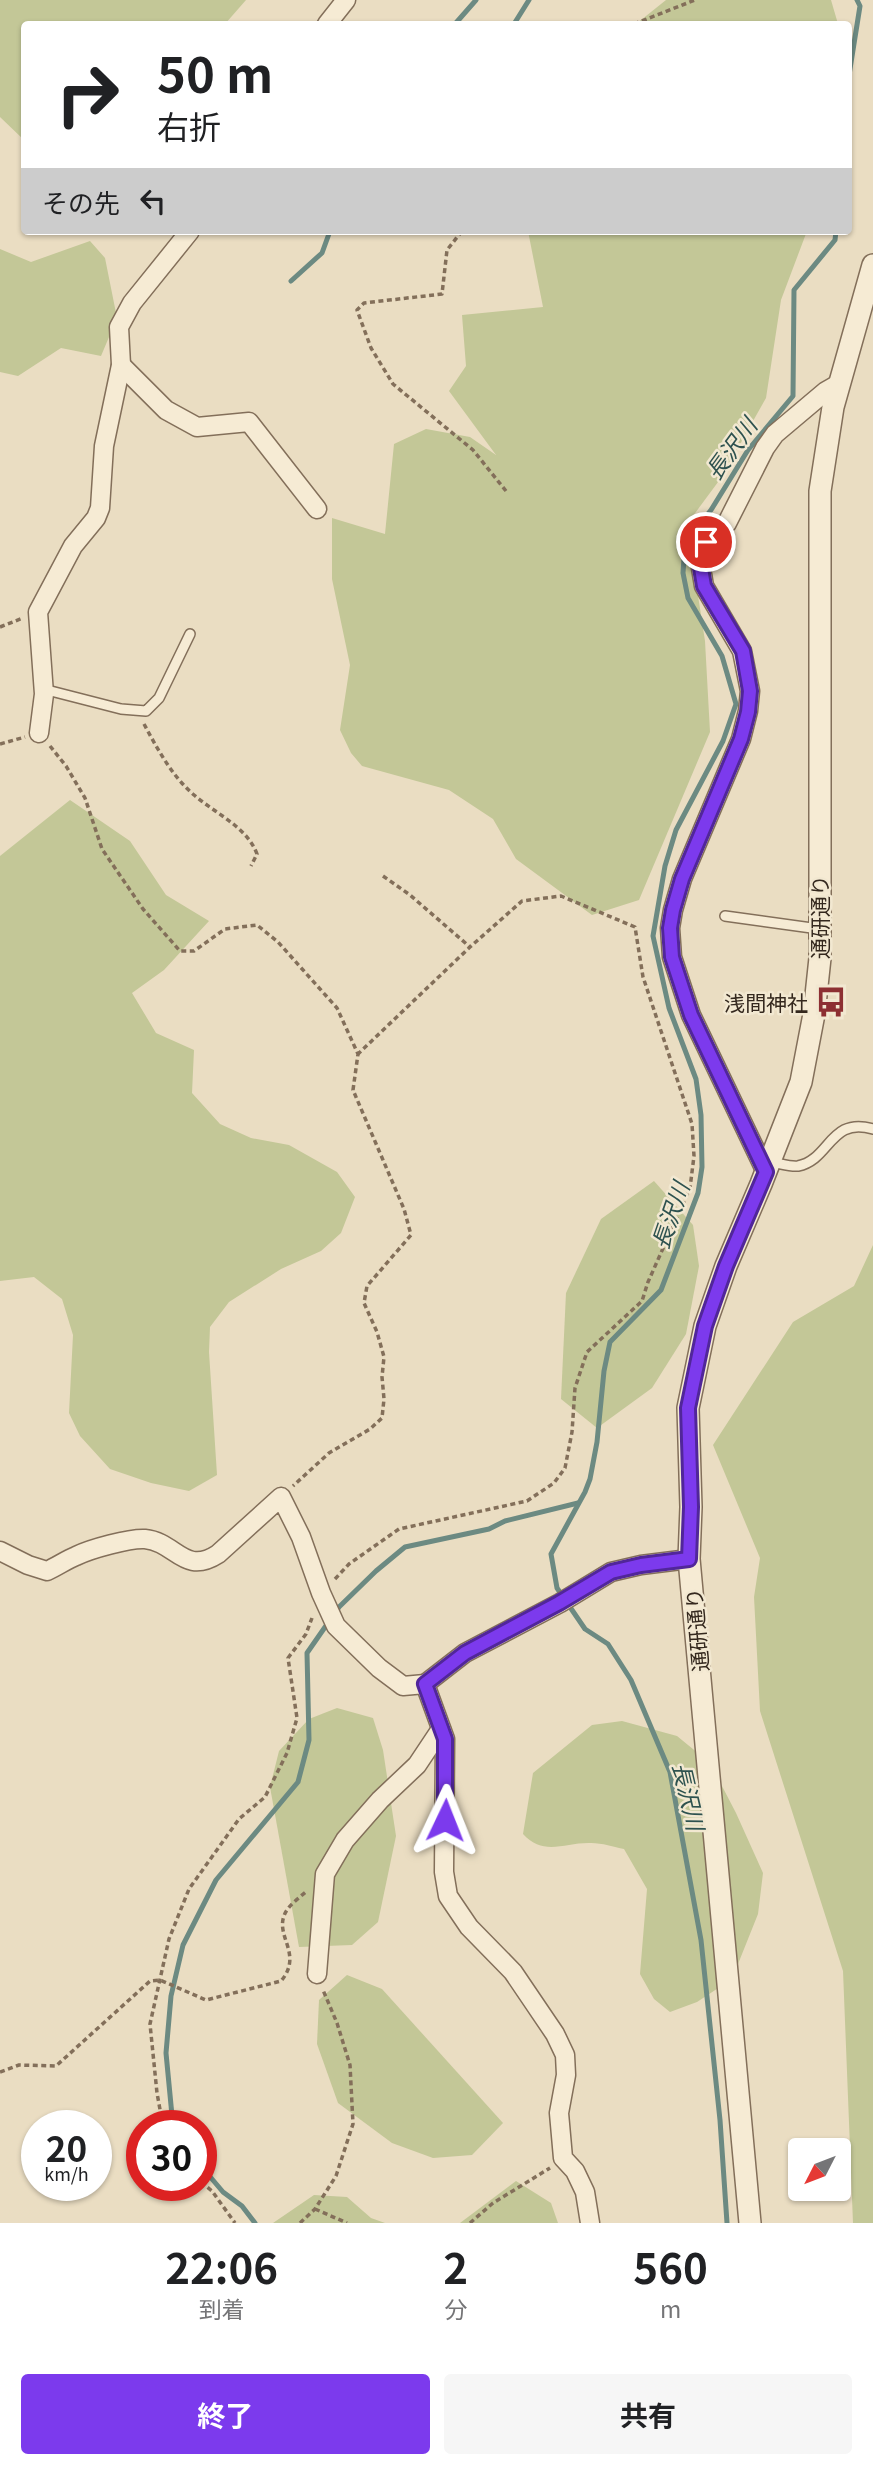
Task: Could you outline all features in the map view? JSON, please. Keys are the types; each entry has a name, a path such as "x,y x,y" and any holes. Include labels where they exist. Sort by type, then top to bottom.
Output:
{"street":[{"path":"329,21 346,0"},
{"path":"39,733 43,689 38,612 73,546 96,518 100,508 104,446 121,365 119,327 132,303 187,235"},
{"name":"通研通り","path":"750,2223 689,1559 691,1507 688,1408 705,1326 726,1266 801,1082 814,1014 820,958 820,491 833,407 873,265"},
{"path":"121,365 166,410 198,427 249,422 317,509"},
{"path":"768,1167 691,1015 672,957 670,928 682,879 741,739 750,691 743,651 704,586 700,562 706,542 727,523 765,448 775,434 826,391 840,383"},
{"path":"0,1551 28,1565 47,1570 78,1555 144,1539 161,1543 190,1562 206,1562 281,1497 301,1537 321,1593 337,1626 379,1668 402,1686 425,1684 465,1653 611,1572 689,1559"},
{"path":"425,1684 445,1739 444,1872 448,1896 470,1927 513,1972 555,2034 565,2055 566,2076 559,2113 563,2158 575,2171 585,2192 590,2223"},
{"path":"317,1974 325,1874 345,1840 380,1800 417,1765 441,1729"}],"lane":[{"path":"43,689 121,709 146,711 159,698 190,634"},
{"path":"725,916 819,929"},
{"path":"768,1167 797,1166 809,1162 845,1127 863,1126 873,1129"}],"path":[{"path":"642,21 695,0"},
{"path":"459,235 447,250 442,294 364,303 357,310 371,348 393,384 473,450 506,491"},
{"path":"136,710 169,768 193,794 252,842 257,854 251,866"},
{"path":"0,744 39,733 66,766 85,798 102,849 143,909 180,951 194,951 225,929 257,925 278,943 337,1008 358,1054 353,1090 404,1209 411,1235 367,1286 364,1303 377,1332 384,1357 382,1418 370,1429 329,1453 281,1497"},
{"path":"383,876 410,895 470,947"},
{"path":"160,2110 150,2024 169,1940 189,1889 239,1819 265,1797 287,1753 297,1718 288,1658 306,1634 321,1593 349,1564 399,1529 527,1501 554,1483 565,1468 572,1432 575,1388 587,1352 642,1301 690,1188 694,1156 692,1124 643,977 635,927 561,896 522,901 358,1054"},
{"path":"0,2072 19,2065 56,2066 150,1982 160,1980 206,2000 281,1981 289,1972 290,1953 282,1919 287,1909 325,1874"},
{"path":"300,2223 315,2209 336,2176 353,2124 350,2065 337,2022 317,1974"},
{"path":"470,2223 493,2203 537,2178 563,2158"},
{"path":"217,2198 235,2223"},
{"path":"315,2209 348,2223"}],"green space":[{"path":"0,0 246,0 228,21 21,21 21,137 0,117"},
{"path":"666,0 831,0 837,21 640,21"},
{"path":"529,235 805,235 781,300 766,398 721,478 687,524 705,641 710,732 639,900 592,915 516,859 493,819 449,790 362,766 351,753 340,730 350,665 332,579 332,518 385,534 394,444 426,429 470,437 496,455 449,391 466,366 462,315 543,307"},
{"path":"90,241 105,258 117,318 101,356 61,348 18,376 0,372 0,249 31,262"},
{"path":"70,800 130,841 166,895 209,921 164,970 132,993 156,1033 194,1050 192,1093 220,1124 251,1138 289,1145 337,1172 355,1197 341,1233 321,1251 281,1269 229,1302 210,1327 209,1352 217,1475 189,1491 151,1483 110,1469 80,1436 69,1413 73,1335 62,1299 34,1277 0,1281 0,856"},
{"path":"654,1181 693,1225 699,1266 686,1334 652,1388 597,1428 561,1399 566,1293 601,1219"},
{"path":"873,1245 873,2223 853,2223 843,1971 760,1711 754,1597 760,1558 713,1445 793,1322 854,1286"},
{"path":"337,1708 373,1718 383,1750 396,1836 378,1922 352,1945 299,1947 270,1787 279,1751 309,1719"},
{"path":"622,1721 677,1736 710,1763 763,1873 758,1914 732,1979 697,2002 670,2012 654,1999 640,1974 647,1889 624,1849 591,1843 547,1847 531,1841 523,1834 533,1773 592,1725"},
{"path":"347,1975 382,1989 503,2123 472,2155 433,2158 392,2143 338,2103 317,2044 319,2000"},
{"path":"516,2181 551,2203 558,2223 460,2223"},
{"path":"314,2195 347,2197 371,2218 385,2223 273,2223"}],"waterway":[{"path":"458,21 476,0"},
{"path":"516,21 529,0"},
{"name":"長沢川","path":"852,56 860,6 857,0"},
{"path":"291,281 322,253 329,235"},
{"name":"長沢川","path":"727,2223 720,2120 701,1940 670,1772 631,1680 608,1644 585,1629 557,1588 551,1554 590,1479 610,1342 661,1290 698,1193 702,1167 701,1115 696,1079 669,1008 653,936 665,866 676,830 723,741 736,704 722,656 688,598 683,573 685,543 711,510 748,450 793,396 794,290 835,240 836,235"},
{"path":"171,2110 166,2053 171,1996 183,1945 216,1880 298,1782 309,1740 307,1653 339,1607 405,1547 489,1529 505,1521 578,1503"},
{"path":"217,2185 242,2206 255,2223"}],"place":[{"name":"浅間神社","path":"831,1002"}],"route":[{"path":"445,1820 445,1739 425,1684 465,1653 611,1572 689,1559 691,1507 688,1408 705,1326 726,1266 766,1172 691,1015 672,957 670,928 682,879 741,739 750,691 743,651 704,586 700,562 706,542"}]}
